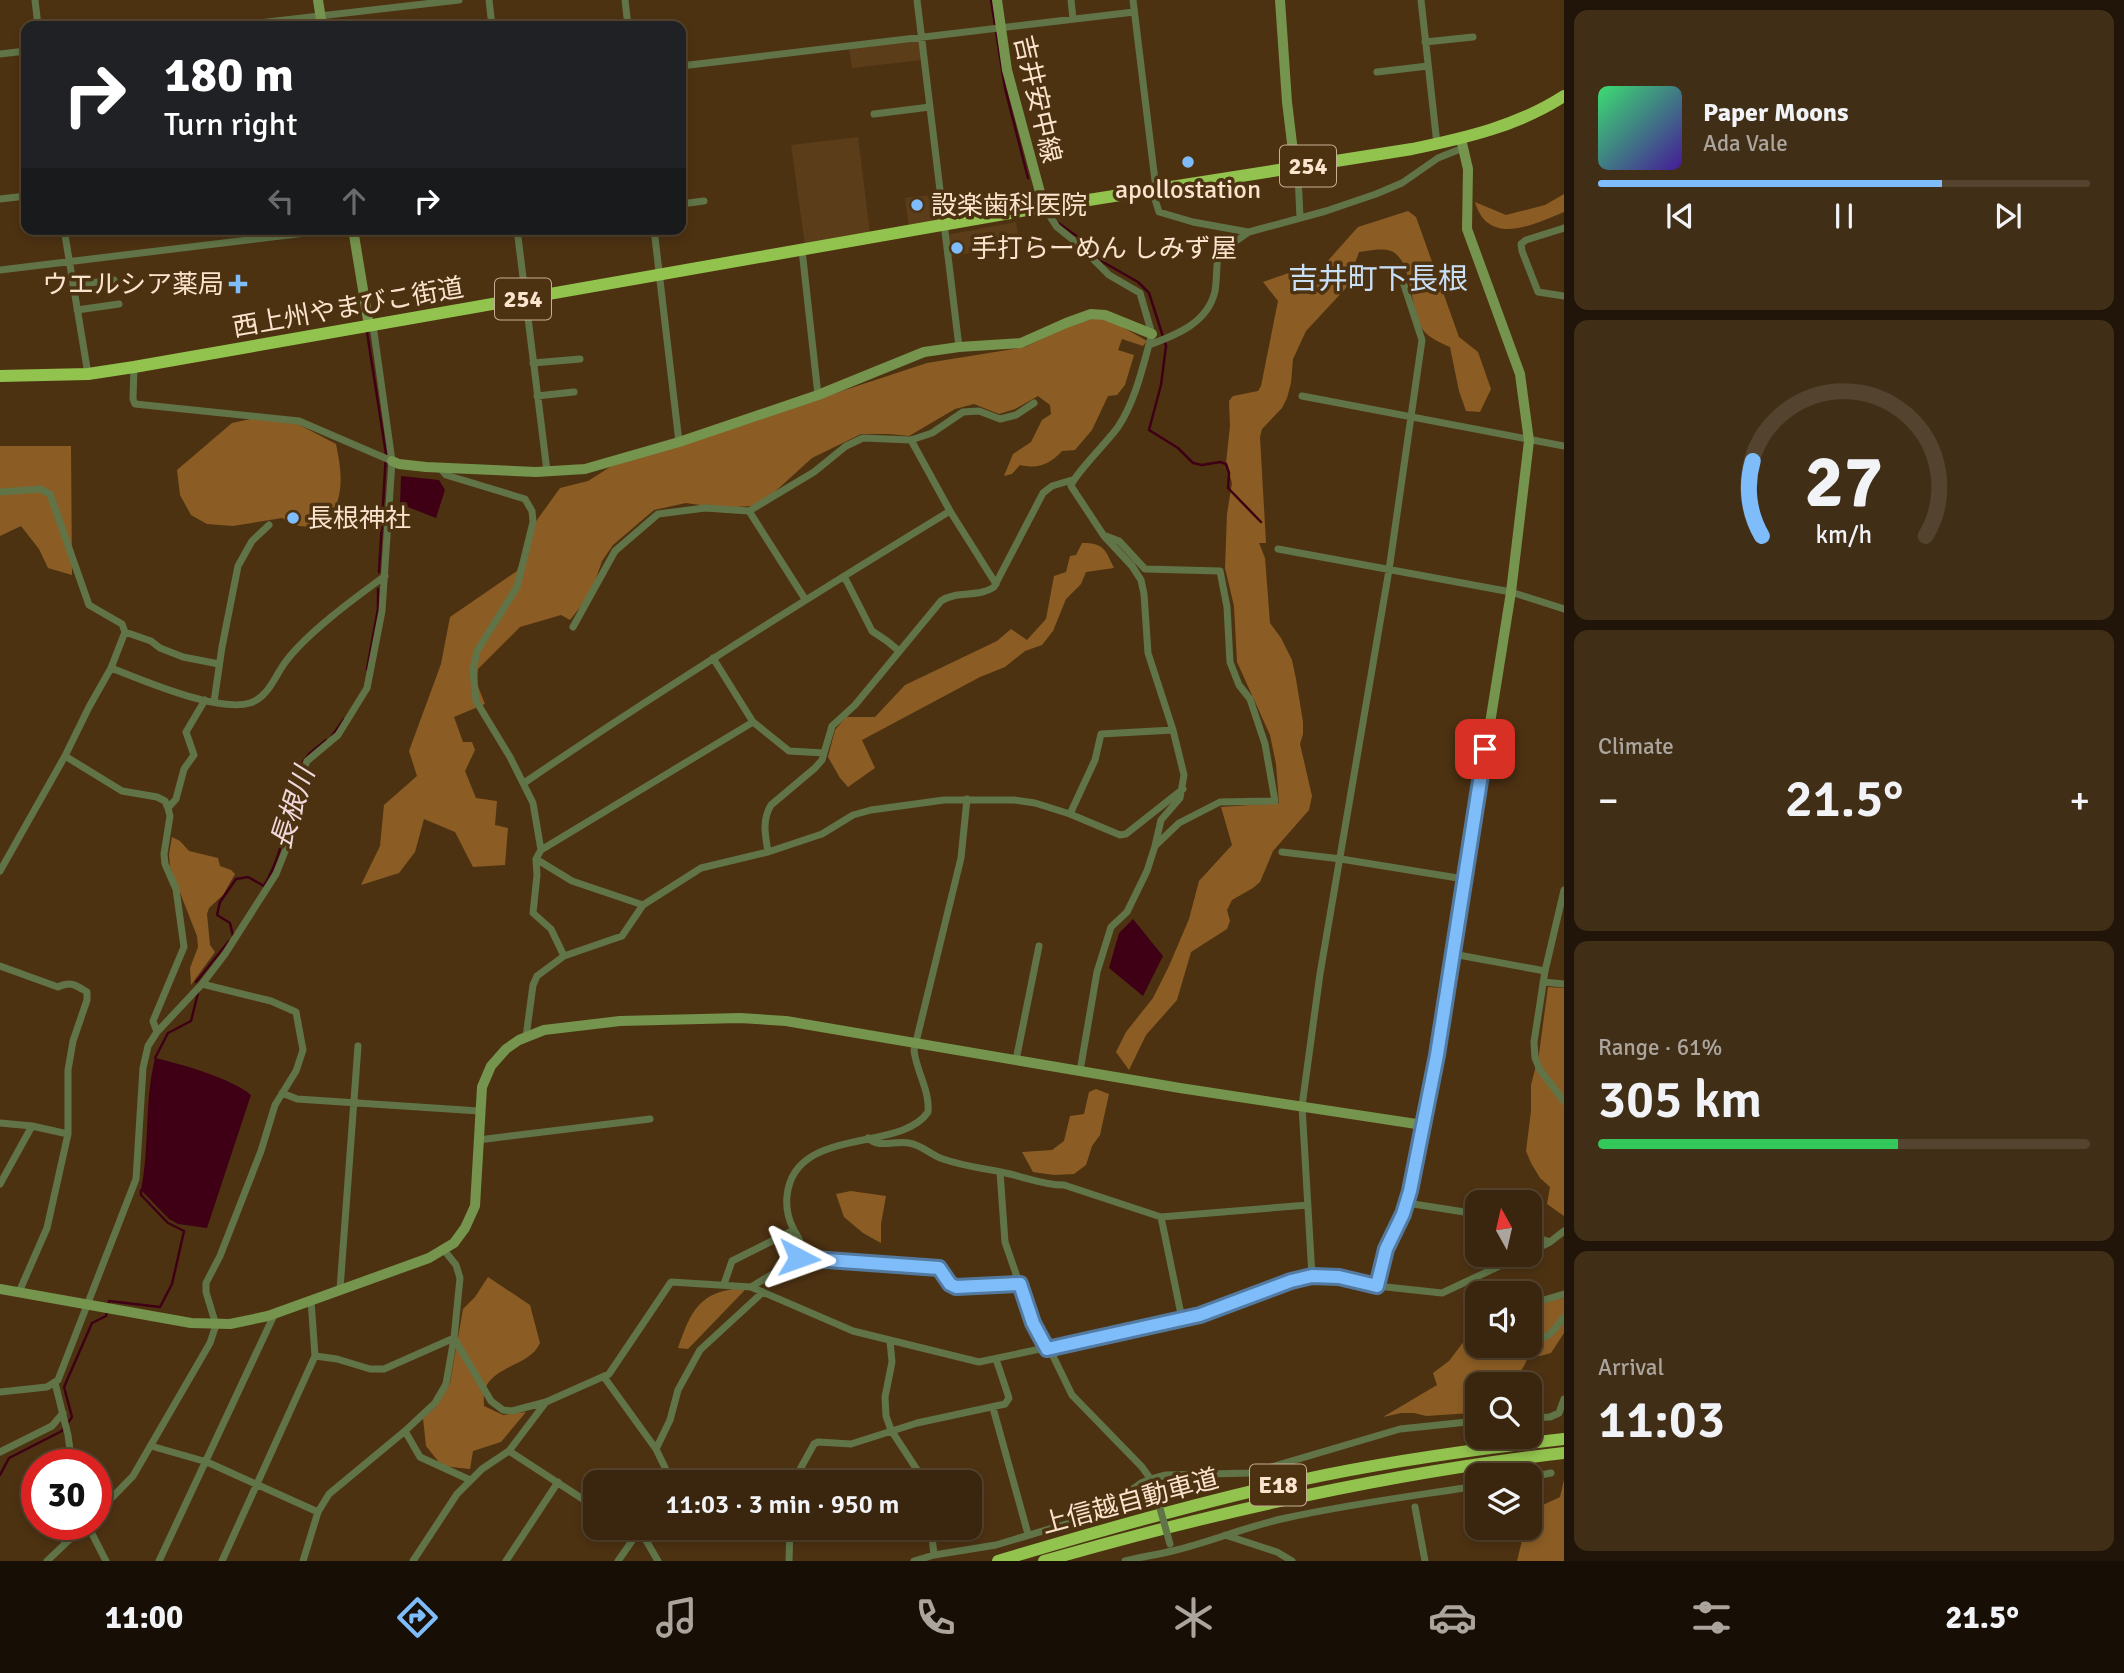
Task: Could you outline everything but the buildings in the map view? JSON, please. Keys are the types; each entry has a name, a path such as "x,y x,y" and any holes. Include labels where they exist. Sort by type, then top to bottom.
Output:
{"highway":[{"name":"西上州やまびこ街道","path":"0,376 88,374 134,367 1044,207 1437,144 1459,144 1525,117 1564,96"},
{"name":"上信越自動車道","path":"998,1561 1175,1511 1303,1480 1404,1461 1564,1439"},
{"name":"上信越自動車道","path":"1044,1561 1205,1517 1306,1494 1460,1466 1564,1453"}],"street":[{"path":"35,0 37,21"},
{"path":"318,0 321,21 459,0"},
{"path":"489,0 491,21"},
{"path":"625,0 627,21"},
{"path":"917,0 959,347"},
{"name":"吉井安中線","path":"997,0 1014,101 1044,207"},
{"path":"1071,0 1073,19"},
{"path":"1133,0 1154,190 1159,212 1193,222 1249,232"},
{"path":"1280,0 1287,102 1298,175 1300,218"},
{"path":"1421,0 1437,144"},
{"path":"686,65 1134,12"},
{"path":"1426,42 1473,37"},
{"path":"0,54 21,52"},
{"path":"1377,72 1428,66"},
{"path":"874,114 930,107"},
{"path":"1149,345 1178,334 1199,319 1212,300 1218,257 1249,232 1363,198 1402,183 1459,144 1468,169 1467,229 1520,374 1529,439 1511,592 1423,1125 1407,1203 1386,1249 1377,1286"},
{"path":"0,199 21,197"},
{"path":"686,203 704,201"},
{"path":"768,852 764,824 766,814 772,805 822,760 832,726 855,705 941,601 949,596 988,591 996,584 1043,493 1052,486 1072,480 1082,471 1119,426 1132,400 1152,334 1140,293 1109,275 1057,227 1044,207"},
{"path":"1564,228 1521,244 1538,292 1564,296"},
{"path":"65,235 88,374"},
{"path":"0,271 291,235"},
{"path":"0,1392 47,1387 55,1382 136,1179 143,1068 148,1046 225,954 276,874 288,844 307,761 338,735 367,688 382,611 392,461 355,235"},
{"path":"518,235 547,471"},
{"path":"655,235 679,442"},
{"path":"802,250 818,395"},
{"path":"73,285 114,280"},
{"path":"1312,1276 1302,1106 1320,974 1389,570 1422,340 1404,285"},
{"path":"77,310 119,304"},
{"path":"134,367 135,404 299,421 399,464 547,471 585,469 679,442 818,395 908,357 959,347 1021,343 1091,314 1105,315 1152,334"},
{"path":"533,363 580,359"},
{"path":"537,396 574,392"},
{"path":"1302,396 1564,446"},
{"path":"573,627 615,551 658,514 705,508 749,511 814,472 846,446 863,438 911,440 932,433 963,412 979,411 1000,419 1016,415 1034,403"},
{"path":"911,440 950,512 996,584"},
{"path":"439,467 446,475 525,499 533,511 533,522 517,587 477,651 473,670 477,701 533,803 541,850"},
{"path":"1072,480 1071,486 1077,499 1104,536 1123,554 1140,580 1144,594 1148,653 1173,730 1184,775 1180,798 1161,820 1147,871 1127,912 1111,927 1097,972 1080,1071"},
{"path":"0,492 40,489 50,494 89,606 122,624 125,632 111,668 65,756 0,871"},
{"path":"749,511 805,599"},
{"path":"524,783 626,713 805,599 950,512"},
{"path":"214,702 238,566 252,541 270,525"},
{"path":"1104,536 1119,541 1145,569 1220,571 1227,607 1230,662 1240,685 1250,699 1265,744 1275,801 1220,803 1179,824 1154,846"},
{"path":"1278,549 1511,592 1564,610"},
{"path":"111,668 172,691 205,700 250,703 268,690 291,654 305,640 385,576"},
{"path":"844,576 872,631 899,651"},
{"path":"125,632 183,657 219,664"},
{"path":"713,658 753,722 789,751 824,752"},
{"path":"168,808 176,799 184,769 194,755 186,732 205,700"},
{"path":"564,956 551,929 533,914 536,859 541,850 753,722"},
{"path":"1070,814 1095,760 1101,734 1173,730"},
{"path":"65,756 121,790 157,797 165,801 168,808 170,816 165,864 176,889 184,947 153,1021 157,1032"},
{"path":"526,1037 533,985 537,976 564,956 622,936 643,905 702,868 768,852 821,834 853,815 871,810 967,799 1035,803 1120,835 1126,834 1183,789"},
{"path":"799,1258 800,1239 788,1213 787,1196 794,1174 810,1157 826,1149 909,1128 928,1112 925,1083 914,1050 918,1043 961,858 967,799"},
{"path":"1282,852 1464,879"},
{"path":"536,859 572,881 643,905"},
{"path":"1564,890 1545,971 1534,1042 1535,1058 1540,1070 1564,1101"},
{"path":"1016,1060 1039,946"},
{"path":"1453,954 1545,971"},
{"path":"0,966 58,987 66,983 75,984 87,992 68,1070 68,1134 47,1228 19,1292"},
{"path":"1544,982 1564,984"},
{"path":"112,1498 133,1476 210,1343 216,1325 206,1293 206,1283 261,1151 275,1105 296,1071 303,1050 296,1012 271,1001 202,984"},
{"path":"0,1289 191,1323 216,1325 244,1322 275,1313 444,1250 454,1243 465,1228 475,1206 479,1111 482,1087 491,1066 506,1049 544,1030 608,1022 740,1018 796,1022 1080,1071 1423,1125"},
{"path":"340,1289 358,1046"},
{"path":"282,1093 297,1098 479,1111"},
{"path":"478,1140 650,1119"},
{"path":"0,1123 32,1126 68,1134"},
{"path":"0,1184 32,1126"},
{"path":"868,1138 879,1144 911,1143 932,1155 966,1167 1000,1171 1028,1181 1064,1185 1161,1217 1308,1205"},
{"path":"1000,1171 1003,1233 1033,1323 1072,1395 1142,1466 1151,1479 1171,1548"},
{"path":"1407,1203 1465,1212"},
{"path":"1161,1217 1182,1319"},
{"path":"724,1284 732,1261 794,1230"},
{"path":"1542,1246 1564,1231"},
{"path":"1542,1239 1550,1242"},
{"path":"303,1561 324,1501 337,1485 405,1432 435,1403 446,1384 460,1279 456,1265 444,1250"},
{"path":"751,1287 799,1258 939,1268 950,1284 956,1287 1020,1284"},
{"path":"454,1338 491,1401 512,1412 546,1402 609,1374 671,1282 751,1287 853,1332 972,1362 1047,1349 1182,1319 1312,1276 1339,1277 1377,1286 1442,1293 1497,1267"},
{"path":"656,1448 670,1420 678,1390 700,1350 763,1292"},
{"path":"1542,1300 1564,1294"},
{"path":"222,1561 314,1356 312,1300"},
{"path":"159,1561 275,1313"},
{"path":"1542,1338 1551,1335 1564,1317"},
{"path":"314,1356 337,1359 370,1369 384,1369 454,1338"},
{"path":"890,1341 892,1362 885,1397 886,1416 891,1430 917,1470"},
{"path":"800,1470 814,1444 818,1442 851,1444 891,1430 1005,1404 1009,1398 996,1359"},
{"path":"604,1377 656,1448 666,1470"},
{"path":"55,1382 70,1449"},
{"path":"1542,1417 1559,1413 1564,1399"},
{"path":"413,1561 457,1494 494,1459 509,1451 546,1402"},
{"path":"993,1408 1028,1534"},
{"path":"0,1452 52,1426 64,1416"},
{"path":"914,1561 996,1545 1098,1514 1141,1483 1151,1479 1180,1475 1251,1473 1400,1429 1465,1422"},
{"path":"405,1432 420,1457 470,1480"},
{"path":"151,1446 206,1462 318,1512"},
{"path":"509,1451 583,1499"},
{"path":"1542,1475 1551,1473"},
{"path":"506,1561 558,1482"},
{"path":"1125,1561 1288,1518 1387,1499 1465,1488"},
{"path":"1415,1507 1425,1561"},
{"path":"1225,1535 1277,1552 1292,1561"},
{"path":"47,1561 70,1540"},
{"path":"95,1540 106,1561"},
{"path":"618,1561 633,1540"},
{"path":"645,1540 658,1561"},
{"path":"789,1561 790,1540"},
{"path":"932,1540 934,1555"}],"shaded area":[{"path":"919,39 922,60 852,68 849,48"},
{"path":"858,137 870,233 805,245 791,145"},
{"path":"939,194 942,222 909,227 905,198"},
{"path":"1564,194 1564,212 1513,229 1490,224 1481,216 1475,202 1506,215 1545,205"},
{"path":"1408,211 1416,217 1459,337 1478,352 1491,389 1480,412 1466,411 1450,347 1423,330 1406,269 1396,254 1388,250 1359,252 1346,288 1306,331 1293,359 1287,398 1282,408 1262,429 1260,437 1266,543 1259,543 1265,558 1270,623 1292,660 1296,679 1303,722 1300,744 1312,796 1309,810 1273,851 1260,882 1232,900 1227,910 1230,921 1227,929 1191,952 1177,1000 1146,1035 1129,1070 1116,1052 1126,1032 1153,998 1169,966 1189,919 1199,881 1232,845 1221,807 1279,803 1276,764 1270,735 1237,662 1234,606 1225,568 1227,514 1232,483 1226,463 1230,426 1229,401 1233,396 1258,391 1261,386 1278,301 1263,282 1300,269 1316,274 1358,227"},
{"path":"1016,222 1020,247 949,256 946,235"},
{"path":"1092,319 1108,319 1147,341 1143,346 1122,339 1118,350 1134,355 1125,385 1117,395 1108,396 1092,430 1075,450 1062,451 1048,463 1038,466 1020,465 1012,474 1004,476 1013,454 1031,442 1042,420 1051,414 1050,405 1038,396 1015,409 999,414 974,404 955,409 909,436 861,434 812,458 768,498 751,506 721,508 686,503 654,510 613,545 602,561 591,593 570,620 561,615 520,627 478,669 477,684 485,704 454,717 463,742 472,742 475,750 465,771 476,798 497,801 495,825 508,828 505,865 473,867 455,832 424,819 415,852 399,873 361,885 380,846 384,805 417,776 409,751 441,664 450,617 517,571 532,527 560,488 588,481 610,467 927,363 1025,347 1069,326"},
{"path":"255,418 292,421 336,444 340,467 339,497 325,528 299,526 282,518 233,526 207,524 191,515 180,495 177,470 232,423"},
{"path":"0,446 71,446 72,575 48,568 39,549 21,526 0,536"},
{"path":"401,476 439,480 445,490 436,518 400,504"},
{"path":"1082,543 1103,548 1114,568 1086,572 1081,584 1066,599 1053,631 1042,645 1025,651 1005,667 980,677 862,740 875,768 848,787 828,757 835,730 846,717 875,717 905,685 997,641 1011,629 1027,640 1046,619 1054,576 1066,572 1070,556 1076,555"},
{"path":"172,837 189,851 218,858 220,866 235,874 223,895 209,908 207,914 210,945 215,952 191,985 190,968 198,947 197,936 170,867"},
{"path":"1133,919 1163,956 1143,996 1109,968 1119,933"},
{"path":"1548,987 1564,988 1564,1216 1547,1204 1550,1187 1540,1178 1526,1151 1531,1085 1539,1054"},
{"path":"155,1058 219,1077 251,1095 207,1228 178,1224 169,1219 141,1190 149,1091"},
{"path":"1096,1089 1109,1094 1100,1135 1092,1146 1086,1165 1074,1174 1033,1172 1022,1152 1052,1150 1064,1141 1070,1116 1084,1114 1089,1092"},
{"path":"851,1191 886,1196 881,1243 863,1233 844,1217 836,1194"},
{"path":"488,1277 530,1305 540,1343 528,1357 490,1381 484,1391 484,1406 503,1415 526,1412 501,1442 473,1451 470,1469 442,1466 426,1446 423,1418 436,1407 450,1383 463,1309"},
{"path":"743,1288 744,1291 688,1349 678,1348 687,1323 699,1305 716,1293"},
{"path":"1564,1298 1564,1333 1551,1353 1542,1355 1542,1302"},
{"path":"1465,1340 1465,1358 1528,1358 1520,1372 1465,1372 1465,1413 1426,1416 1401,1413 1383,1417 1437,1385 1433,1373 1449,1361"},
{"path":"1564,1480 1564,1561 1517,1561 1522,1540 1542,1540 1542,1505 1560,1497"}],"waterway":[{"path":"991,0 1005,88 1028,178"},
{"path":"1057,222 1082,240 1103,262 1138,282 1149,293 1166,346 1161,385 1149,430 1178,448 1193,463 1226,464 1229,473 1228,488 1261,522"},
{"name":"長根川","path":"367,332 386,454 379,572"},
{"name":"長根川","path":"367,669 378,609 378,589"},
{"name":"長根川","path":"332,736 344,719"},
{"name":"長根川","path":"233,936 230,923 217,915 220,902 236,879 248,877 264,886 278,856 303,762 326,740"},
{"name":"長根川","path":"196,982 229,941"},
{"name":"長根川","path":"155,1058 168,1033 191,1021 198,993"},
{"path":"108,1305 109,1301 160,1307 172,1284 184,1231 168,1223 141,1195 141,1190"},
{"path":"0,1475 9,1458 62,1431 72,1417 64,1387 92,1323 106,1316 107,1311"}],"place":[{"name":"apollostation","path":"1188,162"},
{"name":"設楽歯科医院","path":"917,205"},
{"name":"手打らーめん しみず屋","path":"957,248"},
{"name":"ウエルシア薬局","path":"238,284"},
{"name":"長根神社","path":"293,518"}],"district":[{"name":"吉井町下長根","path":"1378,279"}],"route":[{"path":"799,1258 939,1268 950,1284 956,1287 1020,1284 1033,1323 1047,1349 1200,1315 1291,1281 1312,1276 1339,1277 1377,1286 1386,1249 1403,1214 1410,1191 1437,1055 1485,749"}]}
